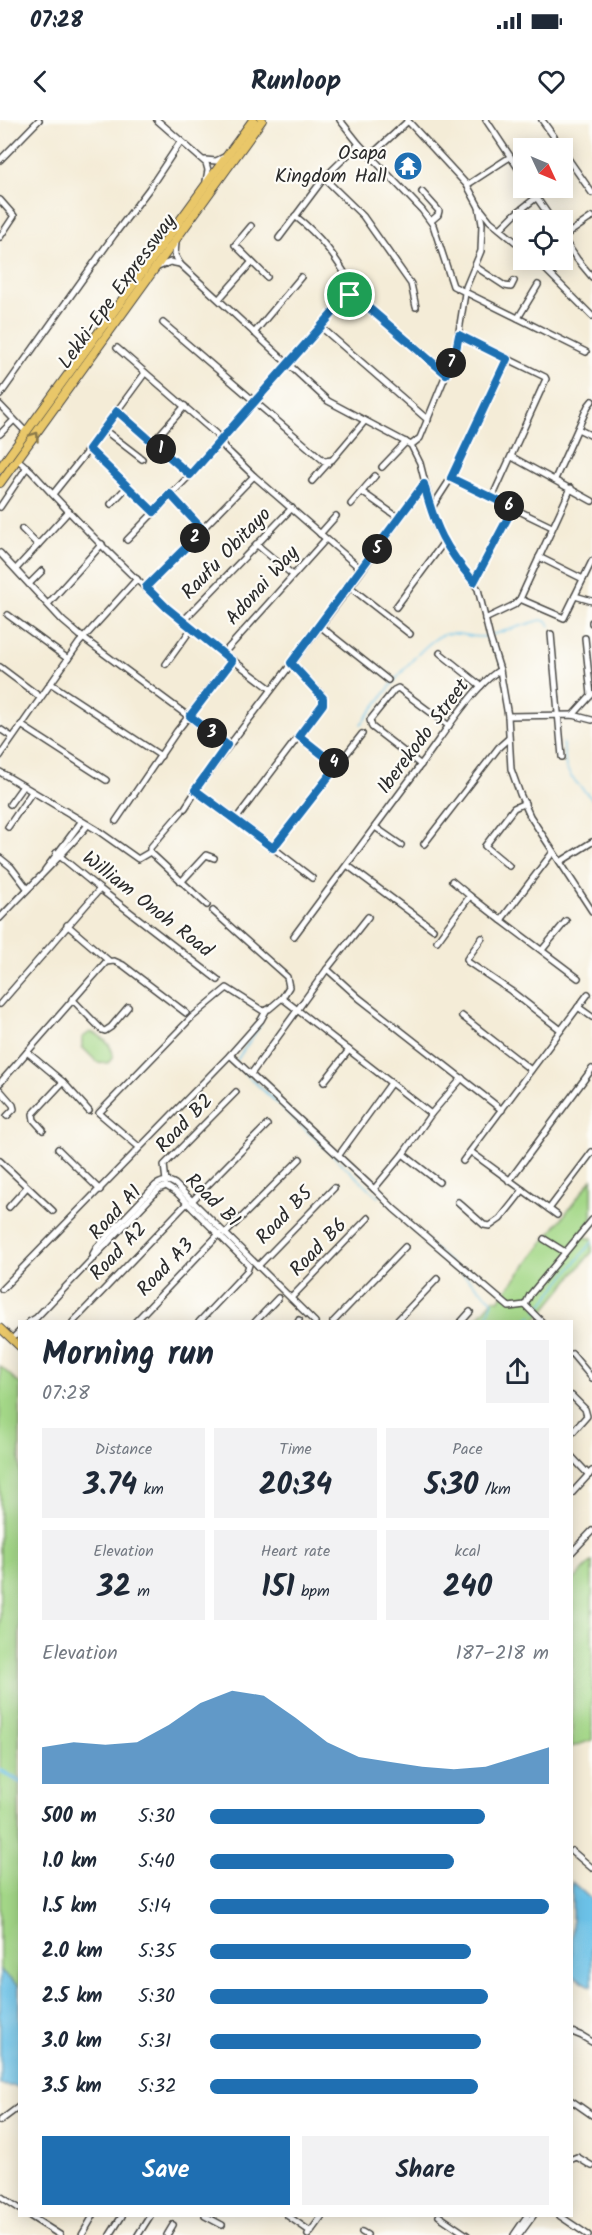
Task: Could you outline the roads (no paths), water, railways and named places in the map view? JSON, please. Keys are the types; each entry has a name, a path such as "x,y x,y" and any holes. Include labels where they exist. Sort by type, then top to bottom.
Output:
{"highway":[{"name":"Lekki-Epe Expressway","path":"0,470 253,120"},
{"name":"Lekki-Epe Expressway","path":"0,483 262,120"}],"main road":[{"path":"0,1328 17,1342"}],"street":[{"path":"0,160 39,120"},
{"path":"158,120 206,163 208,173 200,193"},
{"path":"340,120 359,144 431,221 436,229 453,286 586,352"},
{"path":"486,120 513,161"},
{"path":"542,120 554,138"},
{"path":"370,156 407,121 467,185 490,221 513,240"},
{"path":"0,395 181,141"},
{"path":"279,238 324,178 359,144"},
{"path":"201,159 209,162 216,161 232,150"},
{"path":"467,185 510,157"},
{"path":"573,165 592,193"},
{"path":"324,178 363,216 411,284 416,307"},
{"path":"422,192 439,211 431,221"},
{"path":"500,229 513,215 536,198"},
{"path":"0,200 14,216 1,234"},
{"path":"382,467 409,443 419,440 456,350 465,292 482,247 479,207"},
{"path":"295,216 310,227 333,254 353,287 357,288"},
{"path":"573,230 592,217"},
{"path":"482,224 490,221"},
{"path":"251,226 235,244 267,277"},
{"path":"180,233 174,250 180,264 328,401 409,443 420,463 431,510 444,542 478,589 489,635 501,670 508,716 511,769 530,816 592,911"},
{"path":"573,253 592,277"},
{"path":"156,267 170,262 180,264"},
{"path":"219,299 251,263"},
{"path":"476,267 506,286 511,287 514,281"},
{"path":"546,270 592,316"},
{"path":"254,333 301,277"},
{"path":"518,318 538,285"},
{"path":"127,540 222,440 287,363 350,295 355,296 446,374"},
{"path":"163,323 326,461"},
{"path":"321,327 428,420"},
{"path":"459,335 545,376 545,383 492,498"},
{"path":"117,348 222,440 225,448 255,477 362,570"},
{"path":"431,510 451,478 507,359"},
{"path":"53,494 145,373"},
{"path":"555,479 592,400"},
{"path":"0,405 26,432"},
{"path":"153,442 185,406"},
{"path":"117,411 190,475"},
{"path":"0,434 14,420"},
{"path":"312,480 326,461 332,460 365,421"},
{"path":"103,429 142,459"},
{"path":"578,429 591,433"},
{"path":"89,449 154,512"},
{"path":"512,457 592,501"},
{"path":"18,460 137,579 183,621 271,689"},
{"path":"0,507 27,467"},
{"path":"351,504 375,476"},
{"path":"146,587 255,477"},
{"path":"451,478 552,527"},
{"path":"0,772 88,825 138,859 150,852 150,848 183,809 227,745 320,626 424,484"},
{"path":"111,504 127,487"},
{"path":"485,619 514,605 520,599 571,488"},
{"path":"362,492 399,518"},
{"path":"170,494 203,530"},
{"name":"Raufu Obitayo","path":"183,621 292,508"},
{"path":"474,582 513,508"},
{"path":"16,569 69,512"},
{"path":"320,534 336,516"},
{"path":"22,529 38,544"},
{"name":"Adonai Way","path":"223,654 326,539"},
{"path":"396,607 444,542"},
{"path":"48,604 102,544"},
{"path":"256,544 293,575"},
{"path":"2,555 63,621 83,638 227,745"},
{"path":"0,564 2,555"},
{"path":"539,556 583,579"},
{"path":"520,599 564,618 592,561"},
{"path":"29,584 42,572"},
{"path":"0,756 39,696 83,638 137,579"},
{"path":"350,586 410,634"},
{"path":"575,596 592,601"},
{"path":"8,615 68,659"},
{"path":"320,626 388,680"},
{"path":"166,664 192,628"},
{"path":"551,634 562,757"},
{"path":"573,715 592,695 585,638"},
{"path":"440,653 481,686"},
{"path":"116,821 232,661"},
{"path":"236,819 323,704 323,698 291,663"},
{"path":"0,667 39,696"},
{"name":"Iberekodo Street","path":"294,936 449,726 481,686 493,674 501,670"},
{"path":"50,682 161,756"},
{"path":"421,765 372,727 370,720 398,688 449,726"},
{"path":"508,716 573,715 592,720"},
{"path":"21,725 106,780"},
{"path":"0,729 12,737"},
{"path":"273,848 362,734"},
{"path":"299,736 337,766"},
{"path":"424,844 499,747 508,739"},
{"path":"10,804 23,786"},
{"path":"196,791 312,878"},
{"path":"8,828 32,792"},
{"path":"509,866 485,846 514,808 525,803"},
{"path":"59,855 81,822"},
{"path":"0,918 88,825"},
{"path":"375,826 401,845"},
{"path":"560,862 592,842"},
{"path":"150,852 207,905"},
{"path":"501,920 553,852"},
{"name":"William Onoh Road","path":"59,855 218,980"},
{"path":"181,882 206,855 214,858"},
{"path":"0,858 12,867 27,888"},
{"path":"347,865 433,929"},
{"path":"452,881 578,978"},
{"path":"0,1005 100,889"},
{"path":"437,941 470,896"},
{"path":"1,1290 230,1055 261,1020 266,1011 282,998 289,987 287,977 213,911"},
{"path":"251,1074 327,969 368,918"},
{"path":"542,950 566,921"},
{"path":"67,925 109,961"},
{"path":"482,938 467,959 468,962 511,991 561,1030"},
{"path":"0,1083 102,965 109,961 123,965 186,1013"},
{"path":"327,969 360,998 502,1110"},
{"path":"140,1148 99,1113 191,1018 227,988 249,1004 266,1011"},
{"path":"463,1161 588,993"},
{"path":"282,998 431,1114"},
{"path":"72,999 105,1031 128,1007"},
{"path":"578,1007 592,1017"},
{"path":"462,1016 531,1070"},
{"path":"324,1082 349,1050"},
{"path":"27,1052 63,1082 89,1111"},
{"path":"230,1055 394,1209 509,1307 525,1305 540,1319"},
{"path":"509,1181 592,1069"},
{"path":"374,1189 403,1154 431,1114 462,1078"},
{"path":"44,1130 34,1120 33,1114 63,1082"},
{"path":"339,1155 391,1083"},
{"path":"0,1090 14,1105 14,1109 7,1116"},
{"name":"Road B2","path":"166,1181 164,1165 236,1092"},
{"name":"Road A2","path":"75,1320 267,1125"},
{"path":"58,1149 100,1190"},
{"path":"471,1152 557,1215"},
{"path":"549,1209 592,1152"},
{"path":"403,1154 439,1182"},
{"name":"Road A3","path":"137,1320 300,1158"},
{"path":"0,1161 53,1211"},
{"name":"Road B1","path":"94,1258 93,1254 97,1247 156,1185 166,1181 172,1182 190,1202"},
{"name":"Road A1","path":"33,1320 162,1187 168,1186 190,1202 248,1263 247,1271 200,1320"},
{"path":"9,1207 27,1187"},
{"name":"Road B5","path":"258,1266 334,1188"},
{"path":"458,1202 484,1225 490,1226 500,1219 523,1190"},
{"name":"Road B6","path":"291,1298 368,1218"},
{"path":"525,1305 530,1295 592,1220"},
{"name":"Road B1","path":"222,1234 313,1320"},
{"path":"544,1239 565,1252"},
{"path":"335,1320 405,1247"},
{"path":"398,1320 437,1279"},
{"path":"0,1281 1,1290"},
{"path":"257,1320 278,1298"},
{"path":"463,1320 470,1312"},
{"path":"573,1355 592,1378"},
{"path":"573,1397 585,1409 587,1416 573,1432"},
{"path":"573,1458 590,1473 573,1492"},
{"path":"573,1551 592,1531"},
{"path":"573,1852 592,1868"},
{"path":"573,2032 592,2042"},
{"path":"573,2102 592,2115"},
{"path":"0,2121 18,2108"},
{"path":"573,2158 581,2158 592,2166"},
{"path":"0,2196 18,2208"},
{"path":"32,2217 60,2235"},
{"path":"82,2235 92,2217"},
{"path":"110,2235 121,2217"},
{"path":"138,2235 149,2217"},
{"path":"207,2217 222,2225"},
{"path":"289,2217 309,2233 321,2217"},
{"path":"440,2217 467,2235"},
{"path":"514,2235 526,2217"},
{"path":"519,2235 532,2217"},
{"path":"561,2217 588,2235"},
{"path":"167,2235 173,2225"}],"water":[{"path":"573,1883 592,1900 592,1987 573,1976"},
{"path":"0,1970 18,1986 18,2087 0,2085"}],"waterway":[{"path":"491,635 541,620 548,622 550,626"},
{"path":"361,724 413,659 436,638 452,633 477,637 487,636"},
{"path":"563,743 566,768 572,778 592,799"},
{"path":"237,1060 261,1024"},
{"path":"235,1064 378,1197"},
{"path":"408,1225 493,1301 486,1320"},
{"path":"536,1312 592,1242"},
{"path":"526,1320 532,1315"},
{"path":"0,1770 18,1781"}],"place":[{"name":"Osapa Kingdom Hall","path":"408,166"}]}
